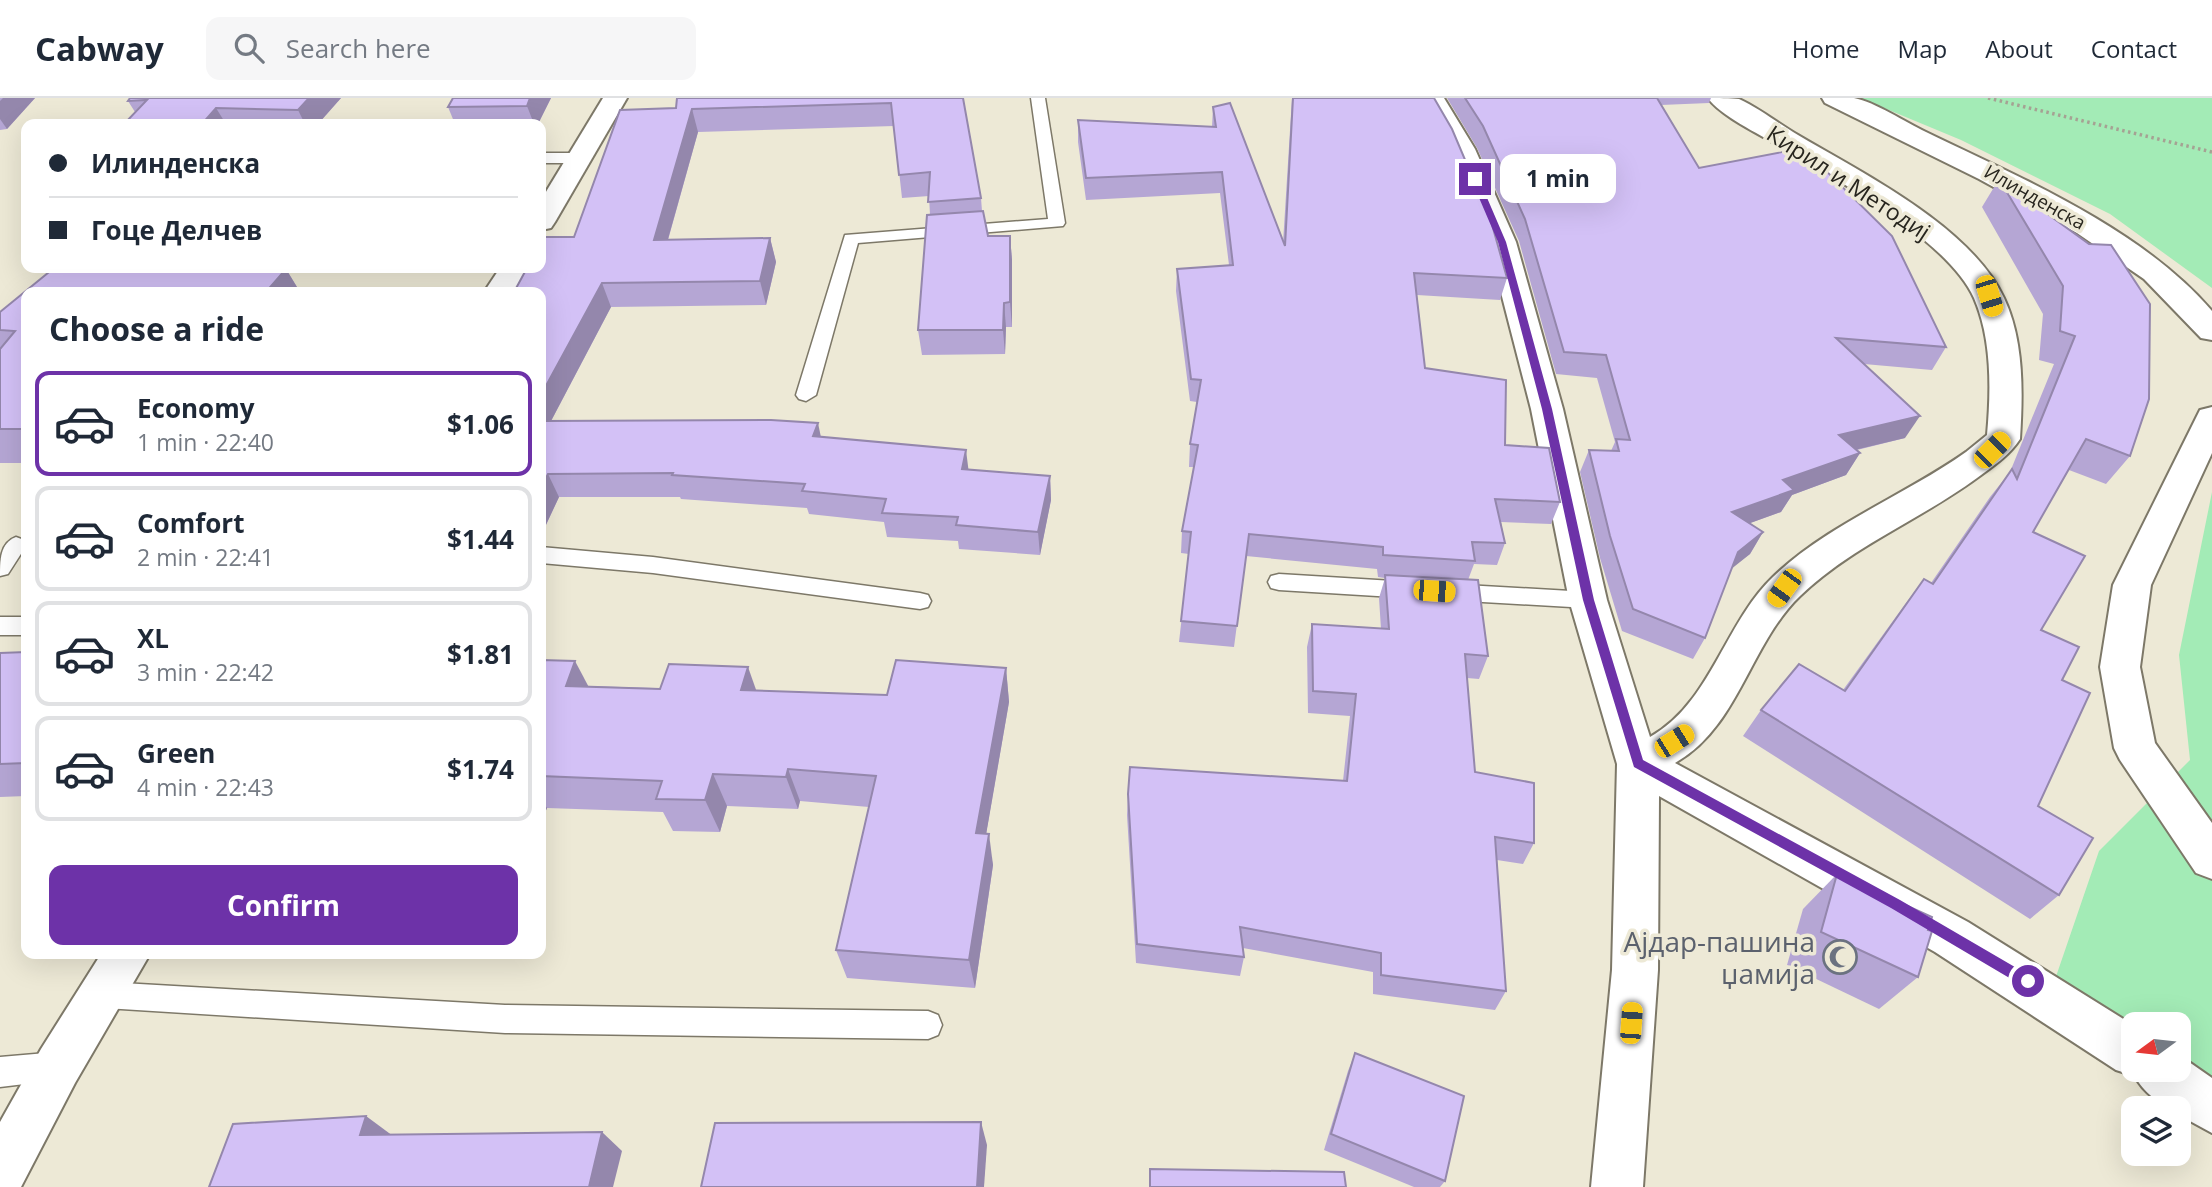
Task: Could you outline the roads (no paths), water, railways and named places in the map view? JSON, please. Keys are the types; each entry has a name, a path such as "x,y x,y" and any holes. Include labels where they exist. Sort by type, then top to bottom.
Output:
{"street":[{"path":"546,214 615,98"},
{"path":"1432,98 1462,149 1502,242 1547,409 1588,600 1638,764 1635,970 1617,1187"},
{"name":"Кирил и Методиј","path":"1638,764 1691,730 1784,588 1821,556 1927,497 1980,461 2003,439 2005,384 1996,320 1989,296 1975,273 1915,220 1720,98"},
{"name":"Илинденска","path":"1834,98 1975,164 2086,225 2163,278 2193,305 2212,331"},
{"path":"2212,418 2132,585 2120,667 2135,748 2212,859"},
{"path":"1638,764 1907,911 2050,994 2121,1044"},
{"path":"0,1174 58,1066 124,959"},
{"path":"2175,1082 2212,1108"}],"lane":[{"path":"806,395 850,239 1057,223 1038,98"},
{"path":"546,158 579,158"},
{"path":"0,568 14,545"},
{"path":"546,555 653,565 920,601"},
{"path":"1279,582 1588,600"},
{"path":"0,626 21,626"},
{"path":"104,995 505,1019 928,1025"},
{"path":"0,1072 58,1066"}],"place":[{"name":"Ајдар-пашина џамија","path":"1840,957"}]}
